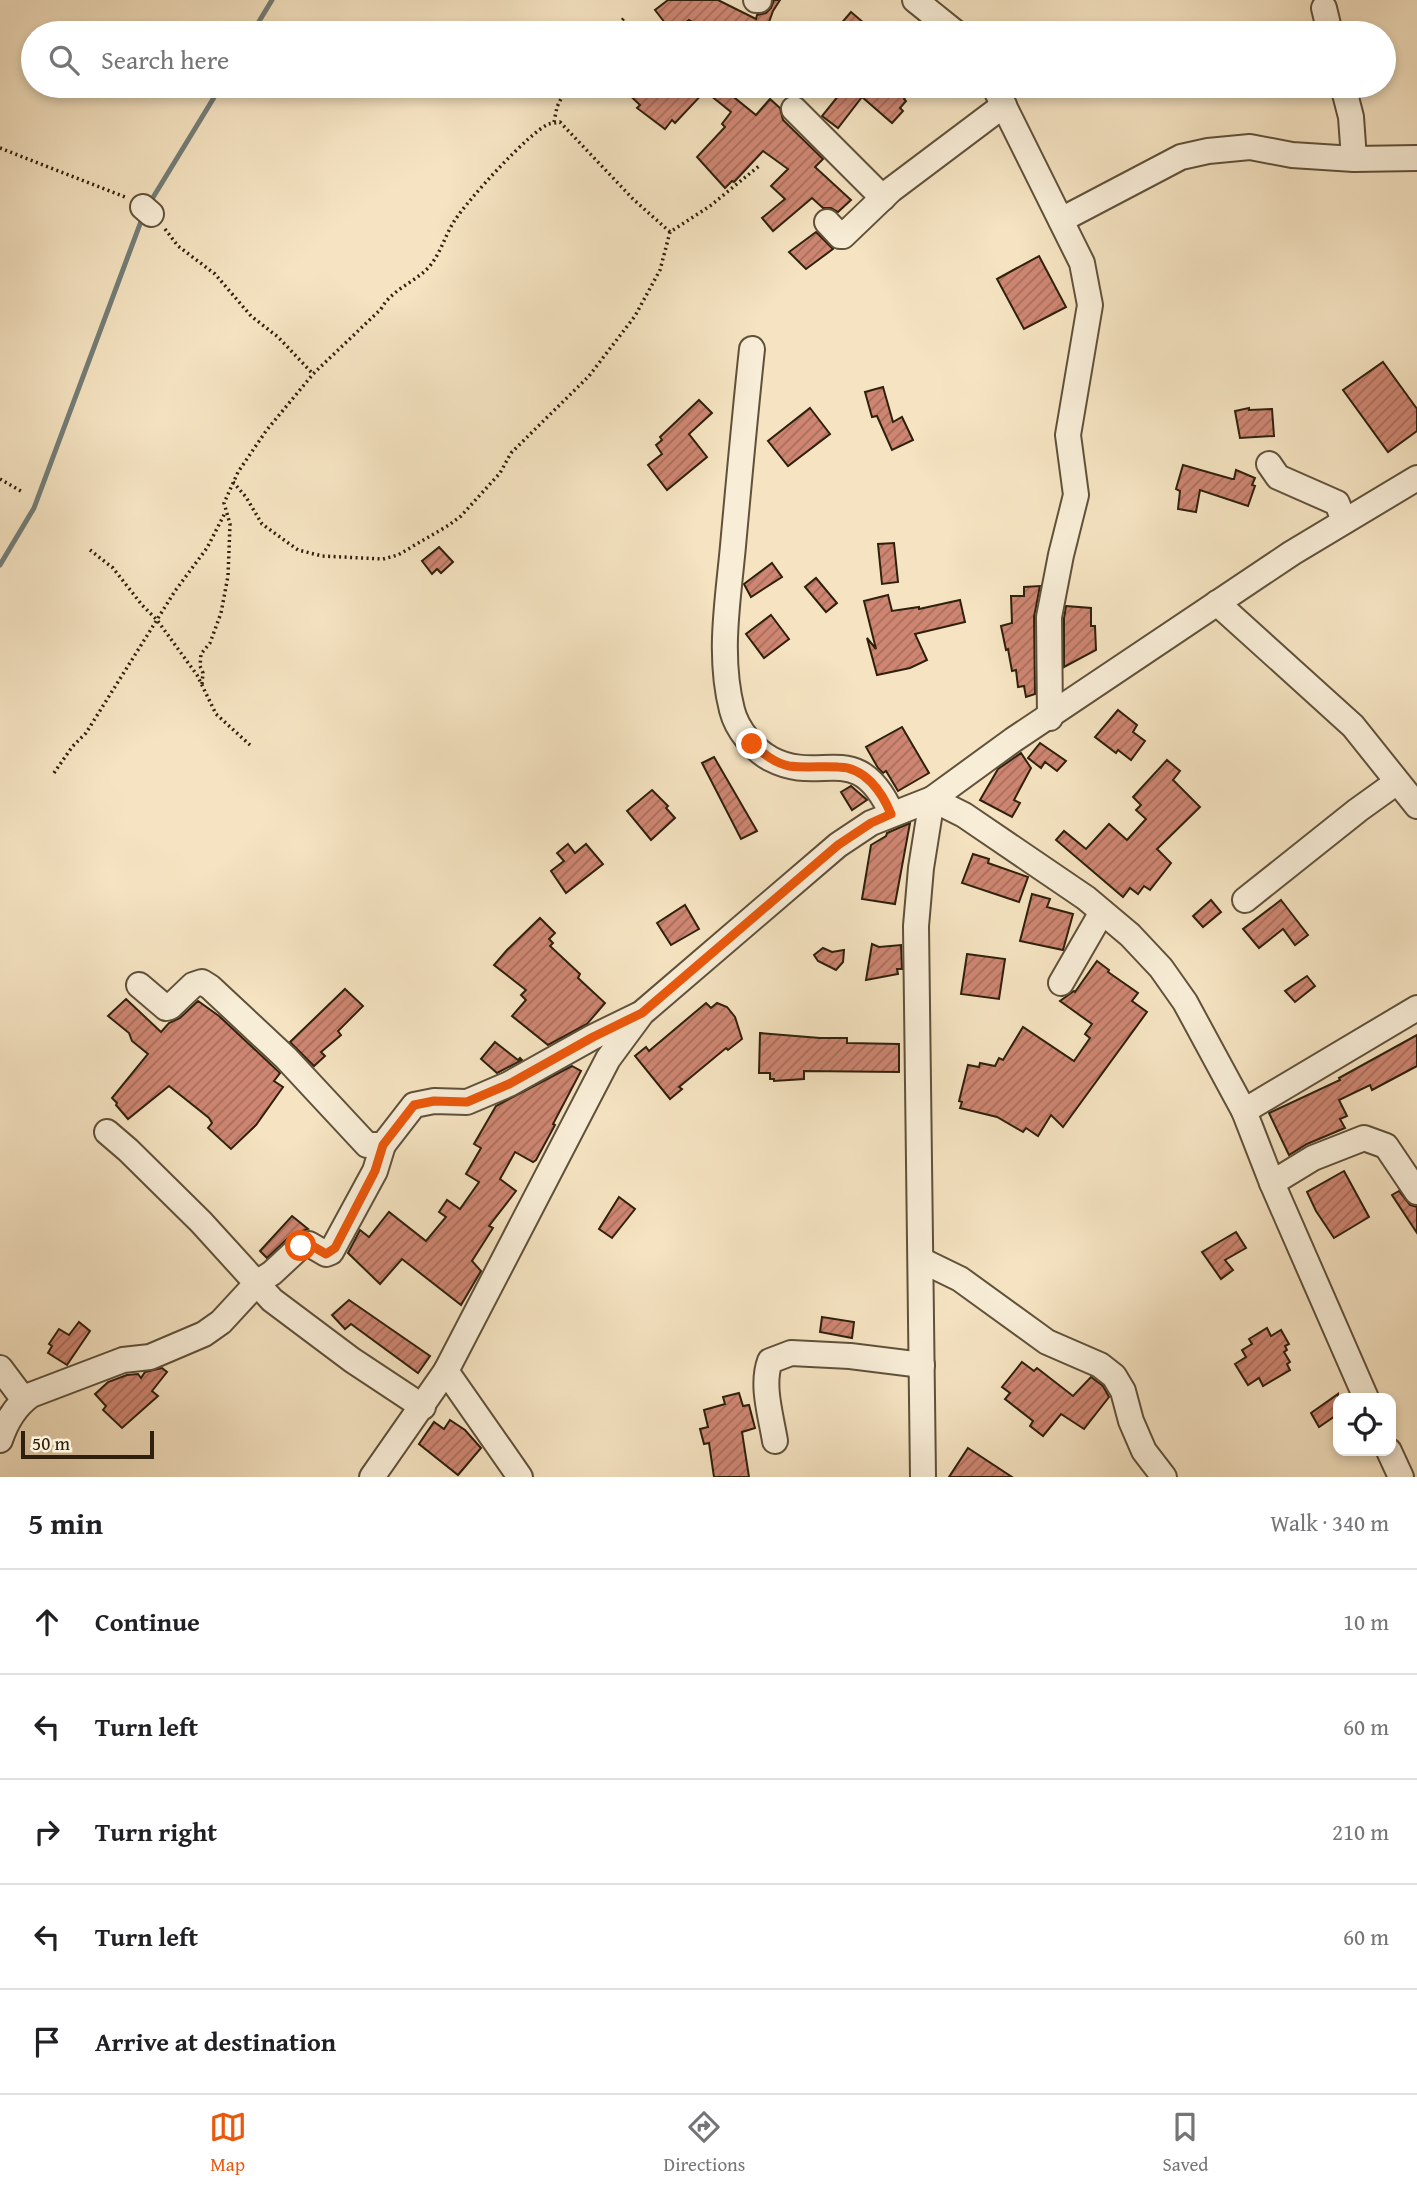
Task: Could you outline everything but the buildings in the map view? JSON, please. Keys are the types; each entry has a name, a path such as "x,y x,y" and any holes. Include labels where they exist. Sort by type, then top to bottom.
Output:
{"street":[{"path":"915,0 941,21"},
{"path":"1324,8 1327,21"},
{"path":"827,222 839,236 843,236 996,98"},
{"path":"1000,98 1082,262 1090,304 1068,435 1076,495 1049,617 1050,718"},
{"path":"1346,98 1351,117 1354,159"},
{"path":"794,109 883,198"},
{"path":"1061,220 1181,158 1208,151 1250,147 1292,155 1354,159 1417,158"},
{"path":"752,349 724,621 727,681 733,713 741,731 770,759 787,765 842,766 865,776 882,794 891,814"},
{"path":"1269,464 1278,477 1337,503 1344,521"},
{"path":"372,1477 446,1371 608,1059 642,1013 838,845 871,823 932,799 1013,740 1050,718 1217,603 1344,521 1417,478"},
{"path":"1217,603 1353,726 1417,806"},
{"path":"1245,900 1397,782"},
{"path":"932,799 964,815 1086,898 1130,935 1161,968 1185,1002 1244,1111 1272,1183 1364,1393"},
{"path":"923,1477 916,926 921,868 932,799"},
{"path":"1061,983 1102,912"},
{"path":"139,985 166,1008 193,985 202,982 210,987 286,1058 367,1145 383,1145"},
{"path":"1244,1111 1417,1008"},
{"path":"0,1440 6,1424 24,1400 89,1372 123,1360 150,1357 204,1334 221,1322 258,1282 301,1246 309,1244 326,1254 335,1248 375,1171 383,1145 414,1105 434,1101 467,1102 509,1084 642,1013"},
{"path":"107,1132 201,1222 272,1300 352,1360 423,1407"},
{"path":"1272,1183 1313,1158 1364,1138 1386,1146 1417,1192"},
{"path":"921,1260 960,1279 1047,1342 1100,1365 1114,1376 1123,1391 1131,1421 1144,1451 1164,1477"},
{"path":"775,1441 767,1390 767,1369 770,1361 791,1353 850,1356 922,1366"},
{"path":"0,1368 24,1400"},
{"path":"446,1371 520,1477"},
{"path":"1391,1456 1401,1477"}],"path":[{"path":"553,123 561,98"},
{"path":"202,684 204,673 200,666 201,654 209,643 222,613 228,576 230,524 224,503 233,482 266,431 313,374 381,309 387,298 426,270 437,257 454,221 472,198 532,136 548,124 560,122 633,199 670,232"},
{"path":"0,148 99,185 147,210 178,246 215,274 251,316 278,337 313,374"},
{"path":"233,482 246,497 262,524 298,550 322,556 383,559 397,555 449,526 500,474 511,453 589,376 635,316 660,270 670,232 710,206 759,166"},
{"path":"0,479 21,491"},
{"path":"54,773 72,747 86,733 157,620 207,548 225,513"},
{"path":"90,550 113,568 157,620 202,684 216,714 250,745"}],"waterway":[{"path":"259,21 272,0"},
{"path":"149,204 214,98"},
{"path":"0,565 34,508 143,216"}],"route":[{"path":"301,1246 309,1244 326,1254 335,1248 375,1171 383,1145 414,1105 434,1101 467,1102 509,1084 642,1013 838,845 871,823 891,814 882,794 865,776 842,766 787,765 770,759 752,744"}]}
